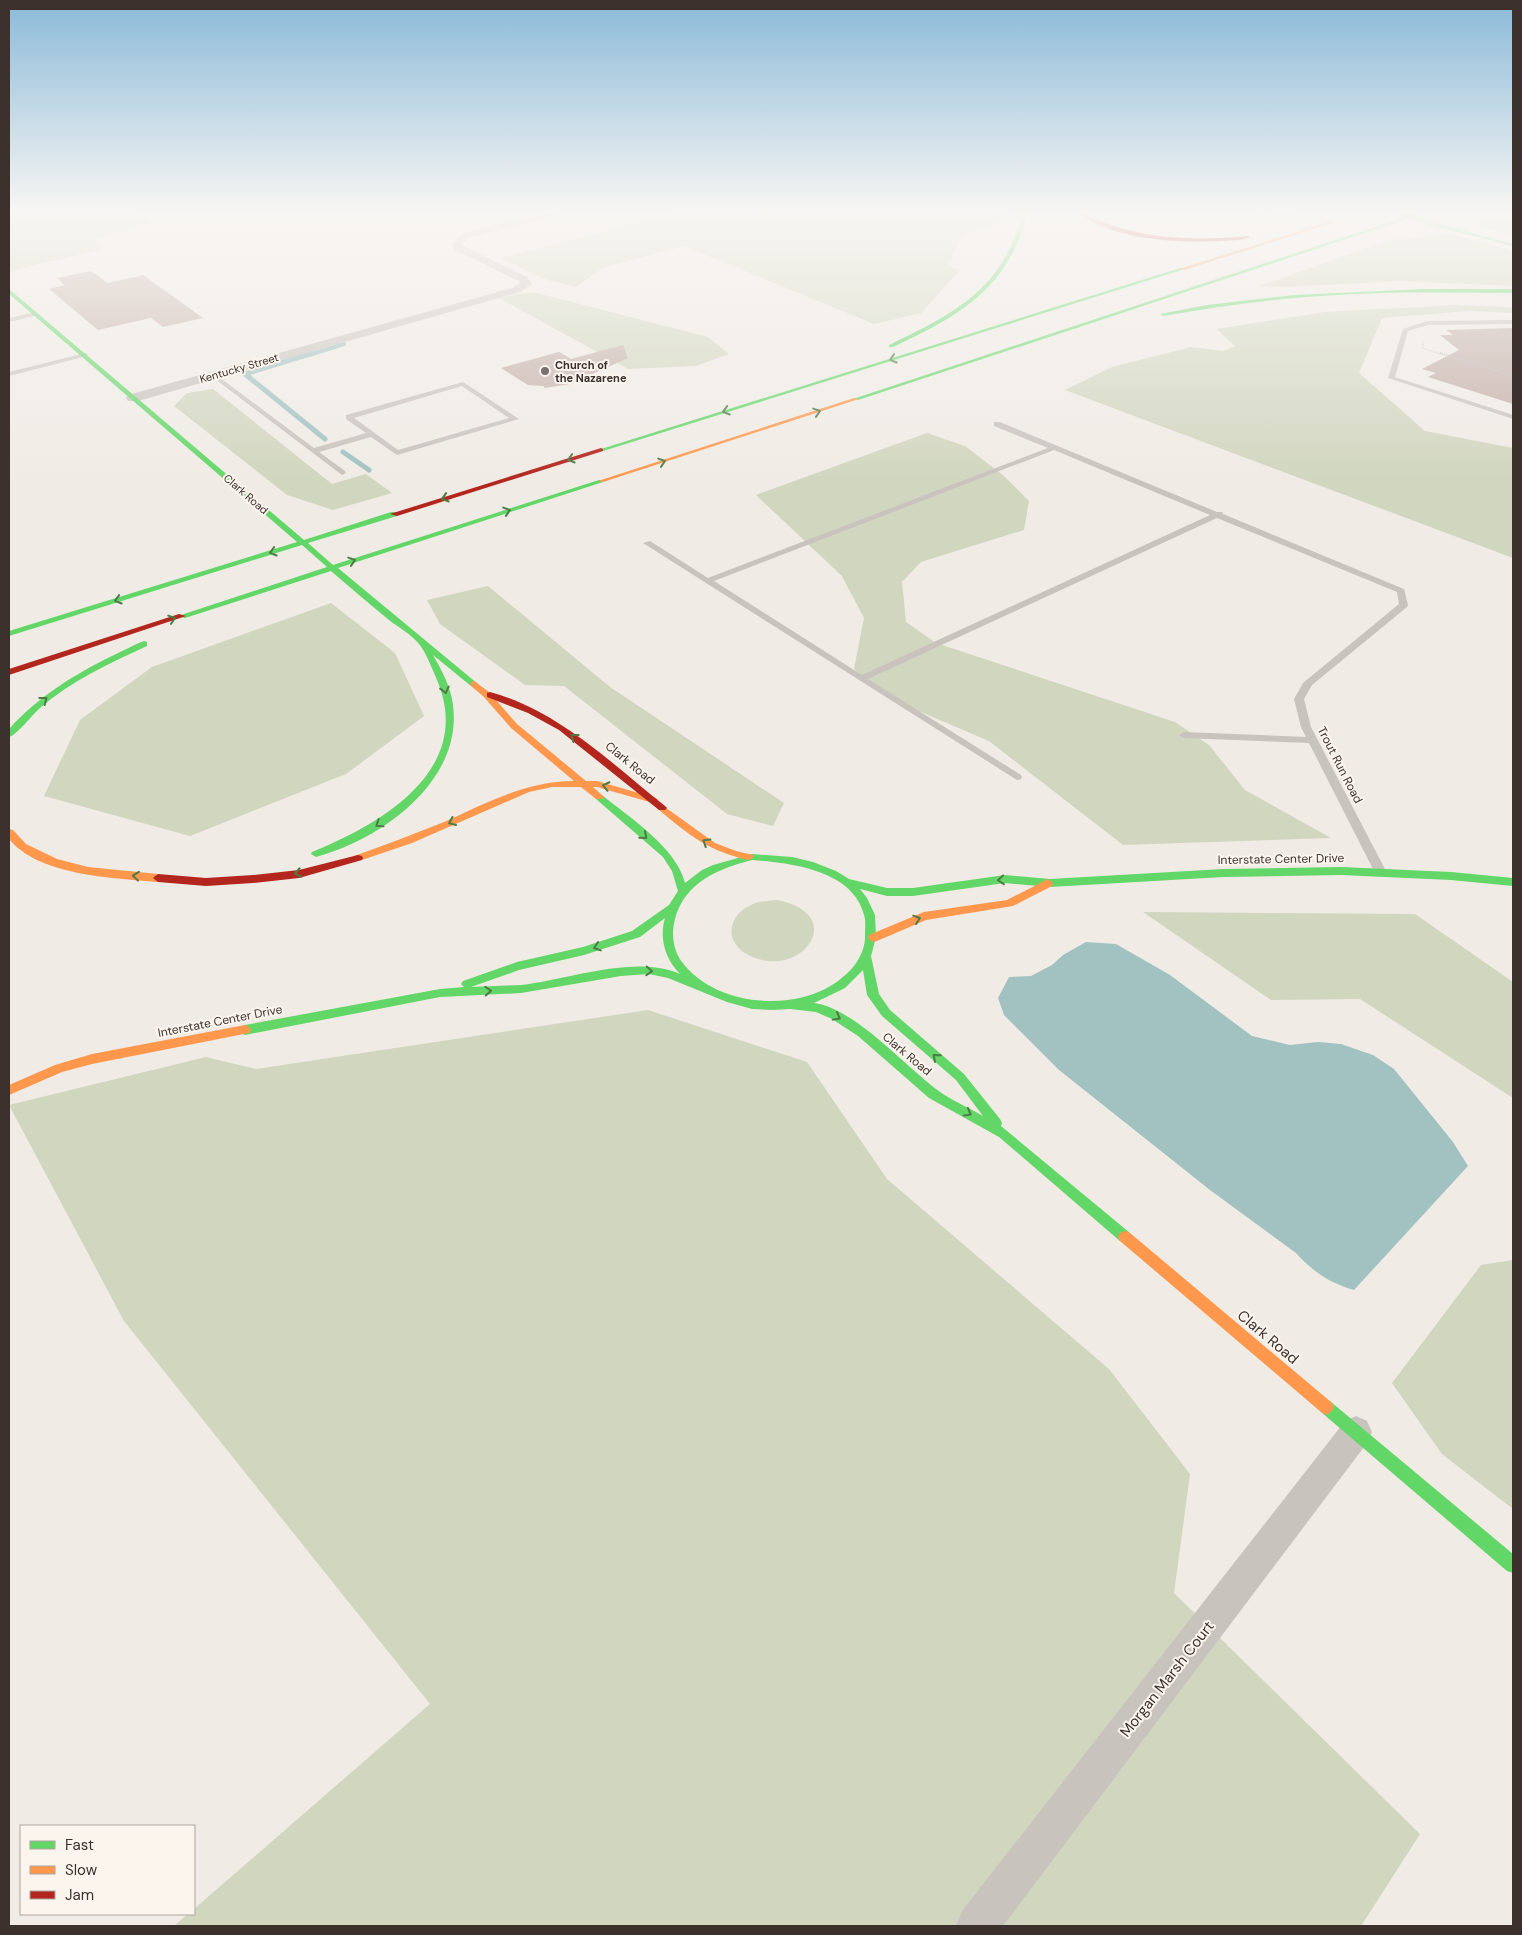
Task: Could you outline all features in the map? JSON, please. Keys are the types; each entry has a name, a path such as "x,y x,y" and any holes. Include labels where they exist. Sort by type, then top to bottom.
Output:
{"main road":[{"name":"Clark Road","path":"21,301 424,646 486,694 514,726 667,855 677,871 682,890"},
{"path":"772,396 909,338 966,301"},
{"path":"9,634 1078,301"},
{"path":"9,672 1155,301"},
{"path":"1154,316 1234,301"},
{"path":"1021,346 1130,322"},
{"path":"178,630 289,581"},
{"path":"9,734 31,711 80,676 153,639"},
{"path":"308,857 331,850 376,826 411,800 432,775 442,759 449,740 449,706 443,682 424,646"},
{"name":"Clark Road","path":"486,694 531,712 562,728 707,844 730,854 752,857"},
{"path":"9,832 22,846 54,862 96,872 206,882 299,874 408,841 526,790 552,784 580,782 614,787 653,800"},
{"path":"702,988 682,971 670,951 666,930 670,909 682,890 702,874 725,863 752,857 778,857 804,861 827,869 847,882 862,899 872,918 873,938 867,958 849,979 824,996 791,1005"},
{"path":"206,882 283,864"},
{"name":"Interstate Center Drive","path":"847,882 886,892 904,892 1005,879 1050,883 1223,872 1341,871 1451,876 1513,882"},
{"name":"Interstate Center Drive","path":"873,938 924,916 1009,903 1050,883"},
{"name":"Interstate Center Drive","path":"440,993 517,966 584,951 629,936 652,924 670,909"},
{"name":"Clark Road","path":"867,958 874,995 886,1013 960,1077 1003,1132 1513,1565"},
{"name":"Interstate Center Drive","path":"9,1090 59,1068 92,1059 440,993 521,989 621,972 649,970 670,974 729,1000 759,1006 791,1005"},
{"name":"Clark Road","path":"791,1005 818,1008 836,1016 862,1033 933,1094 1003,1132"}],"street":[{"name":"Kentucky Street","path":"134,398 476,301"},
{"name":"Morgan Marsh Court","path":"977,1926 1356,1432"}],"lane":[{"path":"9,320 36,314"},
{"path":"1513,322 1427,323 1405,330 1392,378 1513,417"},
{"path":"9,374 85,356"},
{"path":"214,375 342,473"},
{"path":"464,384 515,419 397,453 372,434 349,417 464,384"},
{"path":"997,424 1219,514"},
{"path":"313,451 372,434"},
{"path":"708,581 1056,447"},
{"path":"862,678 1219,514"},
{"name":"Trout Run Road","path":"1219,514 1402,591 1404,605 1308,683 1299,699 1306,727 1381,873"},
{"path":"647,543 1017,777"},
{"path":"1184,735 1313,740"}],"path":[{"path":"1425,339 1422,348 1513,376"}],"green space":[{"path":"505,301 569,301 708,337 729,354 696,366 628,369"},
{"path":"819,301 932,301 921,313 874,324"},
{"path":"1456,305 1513,307 1513,313 1470,311 1382,318 1359,373 1425,431 1513,448 1513,558 1065,390 1112,367 1191,347 1223,351 1235,346 1216,329 1324,312"},
{"path":"213,389 332,484 366,474 392,493 333,510 287,495 174,406 187,393"},
{"path":"927,433 965,446 1004,476 1029,501 1024,530 921,562 902,582 906,622 936,643 1175,722 1209,745 1245,790 1331,838 1123,845 989,741 886,697 854,669 864,618 842,576 756,495"},
{"path":"488,586 610,687 784,803 773,826 727,814 564,686 525,685 440,624 427,600"},
{"path":"331,603 395,653 424,716 346,774 190,836 44,796 80,720 152,667"},
{"path":"777,900 800,908 811,919 814,932 809,944 798,954 783,960 764,961 745,953 738,947 734,941 732,927 738,914 744,909 760,902"},
{"path":"1143,912 1415,914 1513,982 1513,1098 1360,999 1271,1000"},
{"path":"648,1010 807,1062 887,1179 1109,1369 1190,1474 1174,1593 1420,1834 1361,1926 174,1926 187,1915 195,1915 195,1908 430,1704 124,1321 9,1105 206,1057 256,1069"},
{"path":"1513,1260 1513,1509 1442,1454 1392,1383 1481,1265"}],"water":[{"path":"1086,942 1116,944 1170,975 1252,1036 1290,1045 1318,1042 1341,1044 1373,1055 1394,1069 1453,1142 1468,1166 1354,1290 1322,1276 1296,1253 1210,1190 1059,1070 1004,1015 998,998 1009,977 1031,976 1052,965 1063,955"}],"building":[{"path":"64,301 180,301 203,318 163,327 151,318 98,330"},
{"path":"1513,328 1513,404 1428,377 1436,373 1422,369 1459,350 1440,335 1453,335 1446,330"},
{"name":"Church of the Nazarene","path":"623,345 628,358 570,384 545,388 543,386 528,385 501,368 559,352 571,359"}],"waterway":[{"path":"309,355 344,344"},
{"path":"313,353 245,374 325,439"},
{"path":"343,452 369,470"}],"traffic: fast":[{"path":"21,301 370,600 474,684"},
{"path":"891,346 938,322 970,301"},
{"path":"601,450 1078,301"},
{"path":"856,399 1153,301"},
{"path":"1163,314 1248,301"},
{"path":"182,616 601,481"},
{"path":"9,634 394,514"},
{"path":"9,734 39,705 71,682 144,644"},
{"path":"316,854 340,844 388,818 410,801 428,781 442,759 449,734 449,706 442,682 424,646"},
{"path":"599,797 667,855 677,871 682,890"},
{"path":"752,857 792,861 832,873 849,884 862,898 870,915 870,943 861,966 853,975 832,991 813,999 782,1006 752,1004 731,999 711,991 693,979 679,965 669,949 667,929 673,908 679,896 687,887 696,879 716,868 752,857"},
{"path":"847,882 887,892 913,892 1005,879 1050,883 1223,873 1341,871 1451,876 1513,882"},
{"path":"467,984 517,966 584,951 636,934 670,909"},
{"path":"867,958 873,995 886,1013 960,1077 996,1123"},
{"path":"245,1030 440,993 521,989 621,972 649,970 670,974 702,988"},
{"path":"791,1005 818,1008 836,1016 862,1033 933,1094 1003,1133 1125,1237"},
{"path":"1326,1407 1513,1565"}],"traffic: slow":[{"path":"601,481 856,399"},
{"path":"474,684 486,694 514,726 599,797"},
{"path":"358,858 408,841 526,790 552,784 597,784 653,800"},
{"path":"662,808 712,845 749,857"},
{"path":"9,832 22,846 53,862 88,871 158,878"},
{"path":"873,938 924,916 1009,903 1048,883"},
{"path":"9,1090 59,1068 92,1059 245,1030"},
{"path":"1125,1237 1326,1407"}],"traffic: jam":[{"path":"394,514 601,450"},
{"path":"9,672 182,616"},
{"path":"490,695 531,711 562,728 662,808"},
{"path":"158,878 206,882 253,879 299,874 358,858"}],"place":[{"name":"Church of the Nazarene","path":"545,371"}]}
